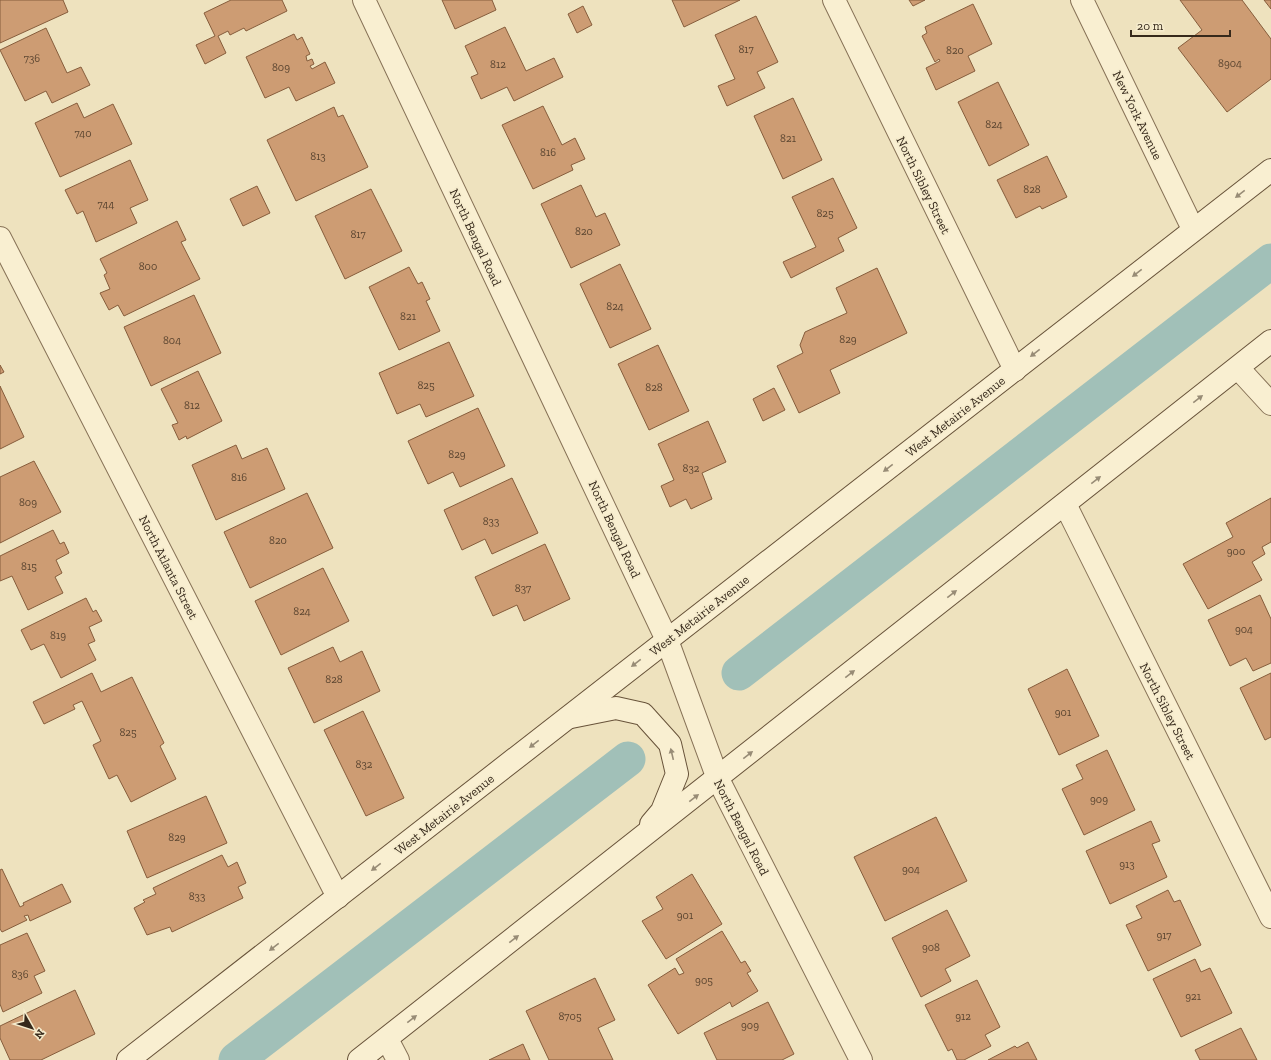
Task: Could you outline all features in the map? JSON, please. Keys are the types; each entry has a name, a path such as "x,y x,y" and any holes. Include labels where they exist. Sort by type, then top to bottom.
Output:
{"street":[{"name":"North Bengal Road","path":"364,0 667,640 718,779 861,1060"},
{"name":"North Sibley Street","path":"834,0 1015,370"},
{"name":"New York Avenue","path":"1082,0 1193,230"},
{"name":"West Metairie Avenue","path":"128,1060 1271,170"},
{"name":"North Atlanta Street","path":"0,238 338,897"},
{"path":"359,1060 718,779 1271,341"},
{"path":"1238,368 1271,404"},
{"name":"North Sibley Street","path":"1065,504 1271,917"},
{"path":"568,717 616,708 643,714 670,744 677,774 662,812 630,847"},
{"path":"387,1039 398,1060"}],"building":[{"path":"0,0 63,0 68,12 0,43"},
{"path":"231,0 282,0 287,11 246,31 244,28 230,35 228,31 218,36 226,53 205,64 196,45 215,36 204,13"},
{"path":"442,0 492,0 496,10 455,29"},
{"path":"672,0 740,0 684,27"},
{"path":"909,0 925,0 913,6"},
{"path":"1180,0 1242,0 1271,39 1271,79 1227,112 1178,48 1202,30"},
{"path":"1264,0 1271,0 1271,9"},
{"path":"973,4 992,44 968,56 975,71 936,90 926,68 940,61 939,59 935,62 922,36 927,33 925,27"},
{"path":"583,6 592,25 577,33 568,14"},
{"path":"756,16 778,62 757,72 765,88 727,106 718,86 735,79 715,35"},
{"path":"505,27 526,71 554,58 563,77 514,101 507,87 481,99 471,77 478,74 465,46"},
{"path":"46,28 67,73 81,67 90,85 52,103 46,91 25,101 0,50"},
{"path":"294,34 297,40 302,37 310,54 306,56 307,61 312,59 314,64 310,66 312,69 325,62 335,83 296,101 289,87 265,98 246,57"},
{"path":"998,82 1029,145 989,166 958,102"},
{"path":"793,98 822,160 783,179 754,116"},
{"path":"77,103 84,118 113,104 132,144 60,177 35,123"},
{"path":"543,106 562,145 575,138 585,159 571,165 573,170 533,189 502,125"},
{"path":"334,107 338,117 343,115 368,167 296,201 267,140"},
{"path":"1047,156 1067,197 1042,209 1040,206 1016,218 997,180"},
{"path":"130,160 148,200 130,208 137,223 96,242 83,211 77,214 65,190"},
{"path":"833,178 857,228 838,238 844,251 791,278 783,262 816,247 792,197"},
{"path":"581,185 596,217 605,213 620,245 571,268 541,204"},
{"path":"257,186 270,213 243,226 230,199"},
{"path":"371,189 402,251 345,279 315,216"},
{"path":"177,221 186,240 181,242 200,279 124,316 118,305 109,310 100,293 110,289 104,275 107,273 100,259"},
{"path":"620,264 651,329 610,348 580,284"},
{"path":"409,267 418,284 422,282 430,299 426,301 440,331 399,350 369,287"},
{"path":"877,268 907,333 830,370 840,393 799,413 777,366 803,353 800,345 805,332 847,313 836,288"},
{"path":"194,295 221,353 151,386 124,327"},
{"path":"449,342 474,396 426,417 420,404 397,414 379,373"},
{"path":"658,345 689,411 649,430 618,364"},
{"path":"0,365 4,372 0,374"},
{"path":"198,371 222,421 187,439 186,436 179,440 172,425 178,423 161,389"},
{"path":"0,386 24,437 0,449"},
{"path":"774,388 785,410 763,421 753,399"},
{"path":"478,408 505,466 460,487 453,472 428,484 408,441"},
{"path":"708,421 726,462 702,473 712,499 691,509 686,499 670,507 661,486 674,480 658,444"},
{"path":"236,445 242,459 267,448 285,489 216,520 192,465"},
{"path":"34,461 61,512 0,543 0,477"},
{"path":"512,478 538,533 492,554 485,539 462,550 444,510"},
{"path":"307,493 333,548 250,588 224,532"},
{"path":"1271,498 1271,542 1262,547 1265,554 1252,562 1262,580 1208,609 1183,564 1233,537 1226,523"},
{"path":"53,530 60,544 64,542 69,553 56,560 62,573 55,577 63,593 28,610 12,576 0,581 0,556"},
{"path":"545,544 570,599 524,621 517,605 493,616 475,577"},
{"path":"323,568 349,621 281,655 255,601"},
{"path":"1260,595 1271,619 1271,663 1253,671 1246,658 1230,666 1208,620"},
{"path":"86,598 93,612 96,610 102,621 89,627 95,641 88,644 96,660 61,678 44,644 31,650 21,630"},
{"path":"333,647 340,662 362,651 380,691 314,723 288,668"},
{"path":"1067,669 1099,736 1059,755 1028,689"},
{"path":"92,673 101,692 132,677 164,743 160,746 176,779 131,802 117,775 109,779 93,745 101,741 82,701 73,705 75,709 44,724 33,702"},
{"path":"1271,673 1271,737 1265,740 1240,688"},
{"path":"363,711 404,798 366,816 324,730"},
{"path":"1107,750 1135,810 1084,835 1062,789 1083,779 1076,765"},
{"path":"206,796 227,843 147,878 127,831"},
{"path":"936,817 967,881 885,921 854,857"},
{"path":"1151,821 1160,841 1152,844 1167,877 1110,904 1086,851"},
{"path":"222,855 228,867 237,862 246,883 238,887 243,898 172,932 170,927 147,935 134,908 145,902 143,900 156,894 153,888"},
{"path":"2,869 20,907 24,905 23,903 62,884 71,902 30,921 28,915 24,916 27,920 2,932 0,929 0,870"},
{"path":"692,874 722,924 666,959 642,921 663,909 656,897"},
{"path":"1168,890 1174,902 1180,900 1201,945 1148,971 1126,925 1142,918 1136,906"},
{"path":"947,910 970,956 945,969 951,981 921,997 892,938"},
{"path":"722,931 741,963 745,961 751,971 747,973 758,991 732,1007 730,1002 678,1034 648,985 675,968 679,975 684,973 676,959"},
{"path":"27,933 45,971 34,976 42,993 3,1012 0,1004 0,945"},
{"path":"1195,959 1201,972 1210,968 1232,1013 1181,1037 1153,979"},
{"path":"595,978 615,1020 598,1028 613,1060 549,1060 526,1011"},
{"path":"977,980 1000,1027 985,1035 991,1046 964,1060 957,1060 952,1049 948,1051 925,1005"},
{"path":"75,990 95,1034 41,1060 10,1060 0,1038 0,1026"},
{"path":"768,1002 794,1054 782,1060 717,1060 704,1033"},
{"path":"1241,1028 1257,1060 1200,1060 1195,1050"},
{"path":"1028,1042 1037,1060 988,1060 1015,1046 1017,1048"},
{"path":"523,1044 530,1060 489,1060"}],"waterway":[{"path":"739,673 1271,261"},
{"path":"236,1060 628,759"}]}
